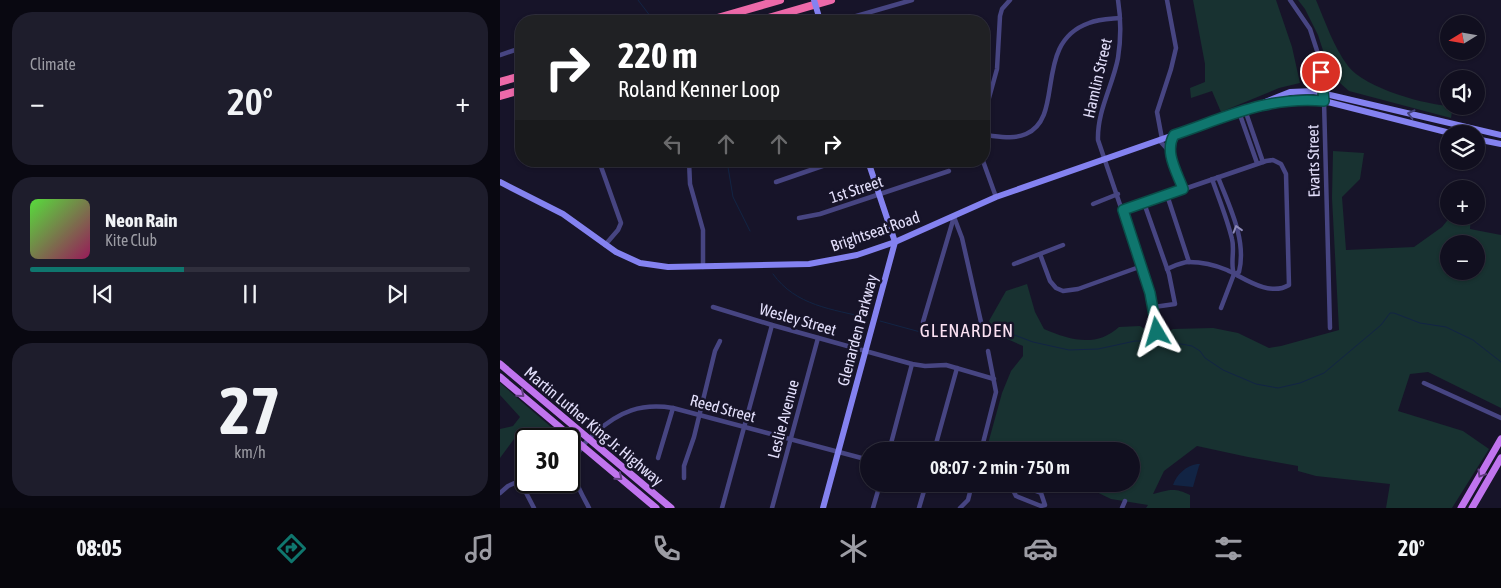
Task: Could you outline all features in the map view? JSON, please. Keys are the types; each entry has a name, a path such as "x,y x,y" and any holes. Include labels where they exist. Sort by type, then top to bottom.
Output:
{"highway":[{"path":"728,15 780,0"},
{"path":"779,15 831,0"},
{"path":"500,82 515,78"},
{"path":"500,96 515,92"}],"main road":[{"name":"Martin Luther King Jr. Highway","path":"500,364 671,508"},
{"name":"Martin Luther King Jr. Highway","path":"500,377 656,508"},
{"path":"1461,508 1501,439"},
{"path":"1472,508 1501,458"}],"street":[{"path":"814,0 819,15"},
{"path":"860,15 912,0"},
{"path":"990,94 997,69 1000,16 1005,5 1010,0"},
{"name":"Hamlin Street","path":"1118,0 1120,18 1118,58 1098,127 1099,144 1142,266 1154,308 1157,332"},
{"path":"1168,0 1176,48 1158,112 1161,140 1170,151 1183,189"},
{"name":"Evarts Street","path":"1290,0 1304,18 1313,36 1320,60 1324,93 1330,328"},
{"path":"990,135 1017,136 1034,129 1041,122 1045,113 1054,61 1064,42 1071,34 1088,23 1120,18"},
{"path":"500,49 501,55 515,50"},
{"name":"Brightseat Road","path":"1260,105 1272,98 1294,91 1313,91 1501,135"},
{"name":"Brightseat Road","path":"500,182 563,214 605,245 628,259 646,265 668,267 782,266 820,263 857,255 895,242 996,198 1260,105 1296,100 1324,101 1440,130"},
{"path":"1242,111 1260,162"},
{"path":"1170,151 1174,135"},
{"path":"1485,141 1501,144"},
{"path":"1123,210 1260,162 1273,160 1281,164 1285,172 1290,280 1288,284 1283,288 1267,288 1208,264 1189,262 1167,269"},
{"path":"601,167 621,223 605,245"},
{"path":"689,167 690,184 702,230 703,267"},
{"path":"776,182 820,167"},
{"path":"870,167 895,242"},
{"path":"985,167 996,198"},
{"name":"1st Street","path":"799,218 813,216 948,171"},
{"path":"1218,177 1241,245 1239,272 1234,274"},
{"path":"1212,179 1232,238 1234,254 1232,269 1234,274 1221,308"},
{"path":"1093,204 1118,194"},
{"path":"1167,195 1189,262"},
{"path":"1144,203 1167,269 1176,304 1154,308"},
{"path":"954,217 962,238 981,322"},
{"path":"923,322 954,217"},
{"name":"Glenarden Parkway","path":"823,508 895,242"},
{"path":"1014,264 1063,245"},
{"path":"1040,254 1050,281 1056,288 1063,291 1078,289 1142,266"},
{"name":"Wesley Street","path":"713,307 912,364 925,366 943,364 994,379"},
{"path":"722,508 772,325"},
{"name":"Leslie Avenue","path":"772,508 818,338"},
{"path":"684,478 684,466 691,447 715,351 720,341"},
{"path":"983,442 995,400 996,385 988,351"},
{"path":"891,442 912,364"},
{"path":"936,442 957,368"},
{"path":"1424,383 1501,418"},
{"name":"Reed Street","path":"582,447 609,420 625,412 652,406 673,408 699,414 860,458"},
{"path":"658,458 673,408"},
{"path":"582,447 575,460 575,475 577,484 589,508"},
{"path":"500,493 515,483"},
{"path":"1020,486 1040,492 1043,495 1046,506 1041,506 1016,496 1015,488 1020,486"},
{"path":"873,508 878,492"},
{"path":"919,508 924,492"},
{"path":"960,508 968,500 970,492"},
{"path":"526,493 534,508"},
{"path":"1122,508 1125,501"}],"green space":[{"path":"1193,0 1276,0 1292,47 1300,83 1279,88 1221,112 1212,91 1191,98 1190,88 1205,82 1205,64"},
{"path":"1298,0 1316,0 1338,51 1356,74 1368,82 1397,94 1440,105 1440,115 1452,115 1451,118 1349,91 1331,75 1318,35 1305,9"},
{"path":"1333,151 1364,153 1360,179 1342,197 1346,250 1414,247 1444,225 1470,225 1470,229 1501,235 1501,408 1428,372 1410,374 1398,411 1463,431 1489,449 1452,508 1386,508 1390,484 1316,476 1298,471 1298,466 1197,446 1164,471 1153,494 1172,490 1184,492 1190,495 1190,508 1146,508 1148,505 1111,499 1097,492 1140,492 1140,442 988,442 1002,393 1011,371 1023,356 1023,346 996,334 989,321 1006,291 1027,284 1035,312 1044,329 1073,339 1092,340 1101,338 1119,327 1140,326 1151,333 1165,333 1173,329 1213,328 1238,333 1269,348 1339,330 1332,198"},
{"path":"500,383 552,428 515,428 515,439 500,458 500,429 513,426 520,417 500,395"}],"water":[{"path":"1200,464 1193,487 1173,485 1182,471"}],"waterway":[{"path":"638,0 649,15"},
{"path":"728,167 733,197 750,231"},
{"path":"773,274 782,285 804,300 828,309 868,318"},
{"path":"880,321 935,336 989,329 1001,330 1033,342 1069,350 1098,349 1135,341 1181,344 1192,346 1200,351 1205,358 1223,370 1256,384 1278,388 1300,383 1324,373 1381,325 1390,313 1394,313 1420,323 1446,327 1473,340 1501,362"}],"district":[{"name":"GLENARDEN","path":"967,330"}],"route":[{"path":"1157,332 1150,293 1123,210 1183,189 1170,151 1170,144 1174,135 1260,105 1290,100 1324,101 1321,72"}]}
